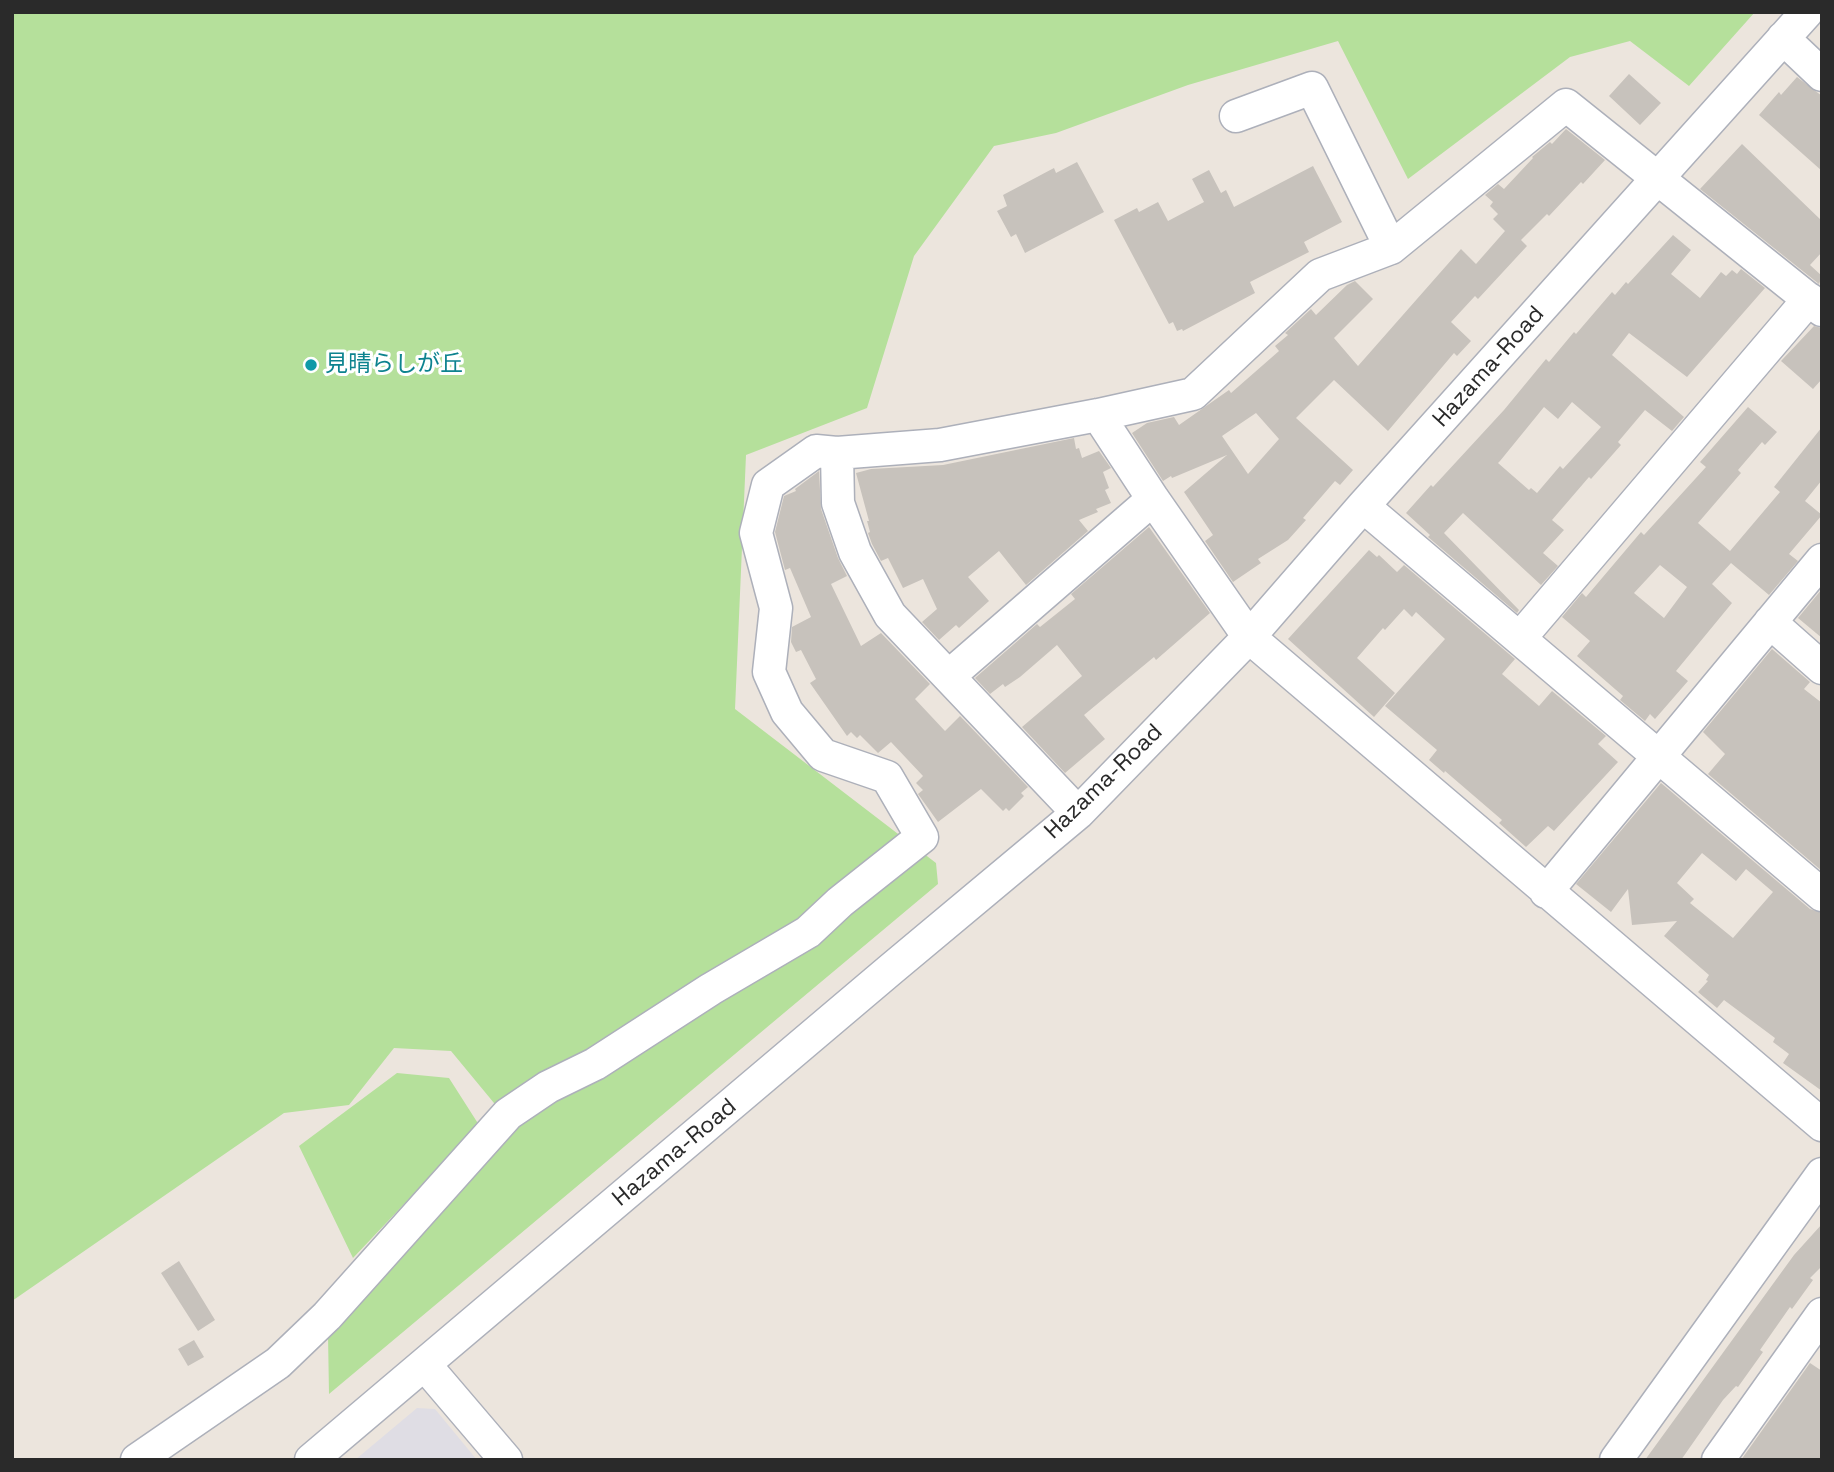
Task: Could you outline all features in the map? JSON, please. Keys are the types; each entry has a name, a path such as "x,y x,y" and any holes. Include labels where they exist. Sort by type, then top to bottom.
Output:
{"street":[{"name":"Hazama-Road","path":"312,1460 1078,813 1249,637 1363,506 1807,12"},
{"path":"1783,38 1822,75"},
{"path":"1236,116 1312,88 1391,248"},
{"path":"138,1460 288,1354 327,1317 508,1114 548,1087 595,1064 711,989 808,932 840,902 922,837 887,777 823,755 787,712 769,673 776,608 756,533 768,485 816,451 837,453 940,445 1193,394 1320,275 1391,248 1566,105 1815,305 1520,638"},
{"path":"1098,415 1249,637 1822,1125"},
{"path":"837,453 838,503 855,552 890,615 1078,813"},
{"path":"949,676 1153,499"},
{"path":"1363,506 1822,895"},
{"path":"1546,892 1822,560"},
{"path":"1770,622 1822,668"},
{"path":"1616,1460 1822,1174"},
{"path":"1718,1460 1822,1314"},
{"path":"425,1365 506,1460"}],"shaded area":[{"path":"417,1408 435,1409 477,1460 355,1460"}],"green space":[{"path":"12,12 1755,12 1689,86 1630,41 1570,57 1408,179 1338,41 1188,85 1056,133 994,146 914,256 867,408 746,455 735,709 936,863 938,884 329,1394 328,1335 513,1126 451,1051 394,1048 349,1105 284,1113 12,1301"},
{"path":"397,1073 449,1078 479,1125 353,1258 299,1146"}],"building":[{"path":"1629,74 1661,103 1640,125 1609,96"},
{"path":"1797,77 1822,96 1822,171 1759,115 1779,92 1781,95"},
{"path":"1566,129 1605,160 1583,184 1581,182 1549,216 1547,214 1521,240 1527,246 1478,299 1475,296 1451,322 1471,341 1457,356 1454,353 1388,431 1334,380 1296,418 1353,470 1340,485 1335,481 1288,540 1258,559 1261,563 1233,582 1205,541 1213,535 1184,492 1227,455 1163,481 1132,433 1147,423 1174,417 1179,425 1229,390 1231,393 1279,351 1275,346 1311,309 1316,315 1347,285 1355,281 1373,299 1334,338 1358,366 1461,249 1476,264 1505,231 1493,219 1498,214 1490,206 1493,202 1485,195 1498,184 1504,189 1532,157 1550,142 1552,144","holes":["1256,413 1279,439 1248,474 1222,436"]},
{"path":"1742,144 1822,221 1822,252 1810,265 1822,276 1819,284 1700,189"},
{"path":"1077,162 1104,212 1025,253 1016,234 1011,237 997,211 1007,206 1003,195 1054,168 1056,173"},
{"path":"1313,166 1342,222 1304,242 1309,252 1250,282 1255,293 1183,331 1177,331 1173,322 1169,324 1114,220 1137,208 1139,212 1158,202 1168,221 1204,202 1192,179 1209,170 1221,193 1226,190 1234,207"},
{"path":"1673,235 1691,250 1671,274 1700,298 1721,272 1726,276 1732,270 1737,274 1741,269 1765,288 1687,377 1629,333 1612,355 1684,417 1672,431 1645,410 1618,442 1621,445 1552,520 1564,530 1543,553 1558,566 1541,585 1463,513 1444,533 1519,610 1517,613 1428,537 1430,535 1406,513 1504,410 1546,359 1549,362 1612,292 1615,295 1626,282 1628,284","holes":["1572,402 1601,427 1563,469 1560,466 1537,493 1531,488 1529,490 1498,463 1544,407 1558,419"]},
{"path":"1814,326 1822,328 1822,379 1813,389 1781,361"},
{"path":"1748,407 1777,432 1765,445 1762,442 1738,470 1741,473 1698,523 1730,551 1780,492 1774,487 1822,427 1822,480 1805,501 1822,515 1789,554 1798,561 1769,595 1731,563 1712,584 1732,603 1676,671 1688,681 1655,719 1650,714 1645,721 1620,700 1623,696 1577,656 1590,641 1562,617 1582,593 1586,597 1641,532 1644,535 1706,467 1700,462","holes":["1660,565 1687,587 1664,618 1634,593"]},
{"path":"1074,438 1076,449 1079,448 1082,458 1099,451 1111,468 1103,472 1109,488 1105,490 1111,503 1079,520 1088,531 1026,585 999,551 968,577 989,601 959,628 956,625 939,640 922,622 937,609 923,579 903,588 888,558 881,561 872,544 868,533 869,521 856,473 871,469 943,465"},
{"path":"819,471 821,509 847,576 831,584 861,646 881,633 930,684 915,699 945,731 960,716 1028,787 1021,793 1024,796 1009,811 1006,808 1003,811 981,789 938,822 918,794 923,790 916,783 923,776 891,742 878,753 860,735 857,738 851,732 847,736 810,683 816,679 801,650 796,652 791,642 792,627 811,617 790,568 785,570 775,532 784,496 796,491 795,489"},
{"path":"1149,527 1210,613 1156,660 1154,657 1084,715 1105,739 1065,773 1022,727 1082,676 1057,645 1020,677 1005,687 1003,684 990,694 975,678 1037,624 1040,627 1075,599 1071,594"},
{"path":"1369,550 1377,557 1379,555 1397,572 1404,565 1515,659 1502,674 1539,706 1552,691 1606,736 1598,744 1618,762 1554,831 1548,826 1526,847 1499,823 1502,820 1429,760 1437,750 1385,706 1445,639 1416,612 1412,617 1404,609 1357,658 1395,693 1374,717 1288,639"},
{"path":"1822,589 1822,638 1798,618"},
{"path":"1772,649 1810,682 1804,689 1822,703 1822,871 1708,774 1725,754 1703,732"},
{"path":"1661,783 1810,909 1822,913 1822,1091 1783,1063 1789,1054 1773,1042 1775,1038 1724,1000 1717,1008 1698,992 1708,981 1706,980 1709,975 1664,936 1677,921 1632,925 1628,889 1611,912 1576,884","holes":["1702,853 1736,881 1746,869 1773,892 1733,938 1690,903 1694,899 1677,883"]},
{"path":"1822,1224 1822,1266 1810,1278 1813,1280 1760,1350 1763,1352 1738,1387 1723,1400 1681,1460 1645,1460 1794,1255"},
{"path":"179,1261 215,1320 198,1331 161,1273"},
{"path":"194,1340 204,1357 188,1366 178,1349"},
{"path":"1810,1363 1822,1371 1822,1460 1741,1460"}],"place":[{"name":"見晴らしが丘","path":"311,365"}]}
